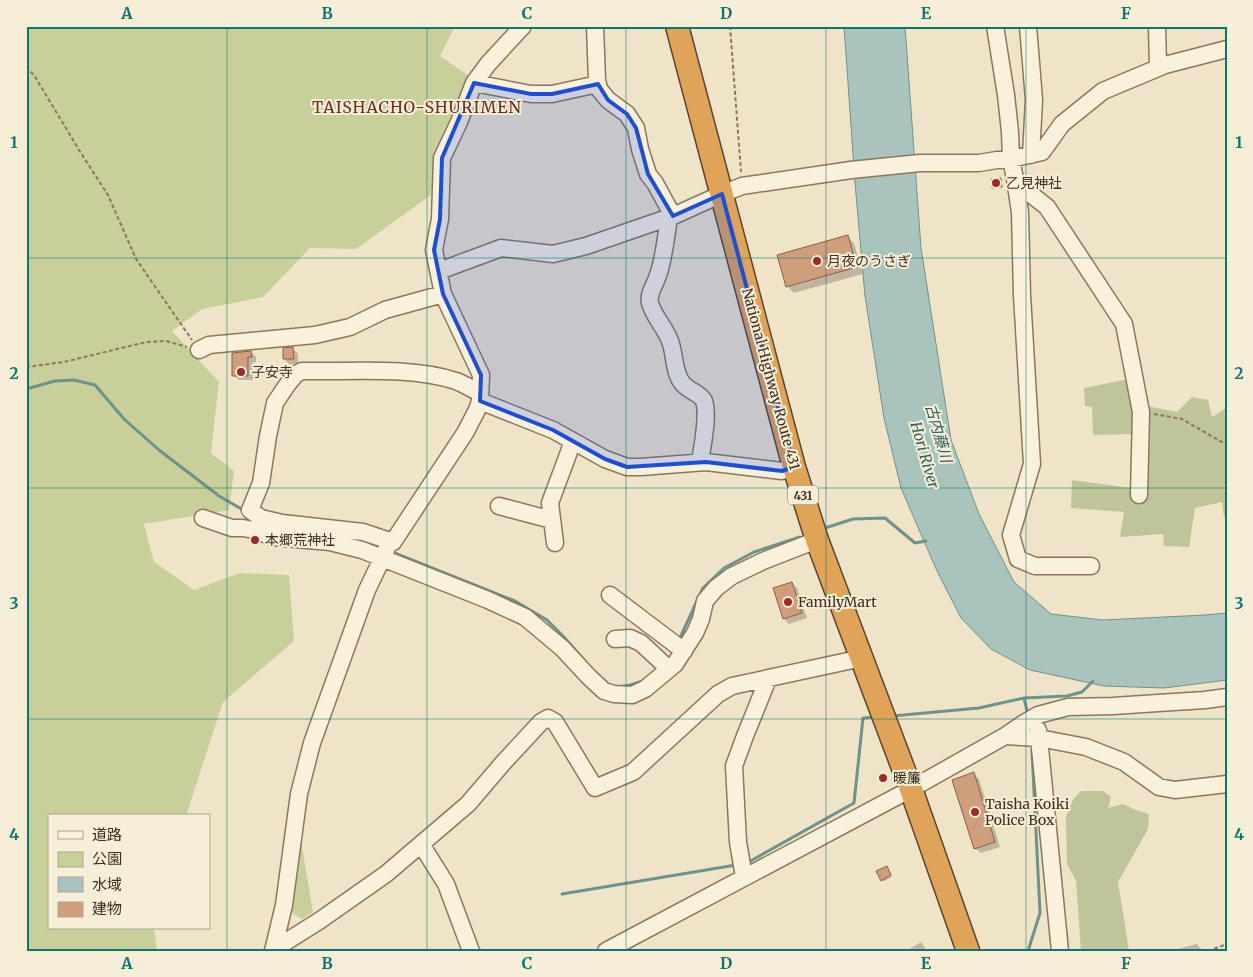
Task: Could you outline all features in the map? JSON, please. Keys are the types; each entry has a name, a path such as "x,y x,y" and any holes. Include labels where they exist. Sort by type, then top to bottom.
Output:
{"highway":[{"name":"National Highway Route 431","path":"677,26 732,190 794,467 817,540 911,789 968,951"}],"street":[{"path":"273,951 284,905 298,794 312,743 367,590 387,550 465,433 477,410 480,397 481,375 443,294 434,250 440,220 442,158 459,122 474,83 488,64 523,26"},
{"path":"595,26 598,84 608,100 628,114 636,128 648,174 655,183 671,217 660,271 650,292 650,303 669,339 678,374 684,385 701,396 704,402 706,416 700,462"},
{"path":"994,26 1010,132 1007,168 1020,212 1022,294 1032,464 1011,535 1018,559 1035,566 1091,566"},
{"path":"1028,26 1034,100 1031,155"},
{"path":"1157,26 1158,68"},
{"path":"439,272 501,248 553,254 586,246 671,217 732,190 851,170 920,164 979,163 1007,168 1031,155 1042,152 1062,124 1103,91 1158,68 1227,49"},
{"path":"474,83 531,94 552,94 598,84"},
{"path":"1007,168 1028,192 1047,207 1124,324 1140,412 1139,496"},
{"path":"199,350 209,345 314,335 350,327 385,310 443,294"},
{"path":"794,467 782,471 700,462 627,467 604,459 554,430 480,397 457,381 408,372 302,371 296,374 275,403 261,483 250,510 261,518 363,532 387,550 525,617 562,648 604,691 614,694 632,695 645,689 675,664 694,634 701,619 705,601 716,588 732,576 763,561 817,540"},
{"path":"555,543 550,503 573,441"},
{"path":"499,506 552,520"},
{"path":"203,518 232,528 254,530 273,537 330,542 362,550 387,550"},
{"path":"610,595 684,651"},
{"path":"616,639 630,638 641,643 669,669"},
{"path":"273,951 386,874 468,804 541,722 548,718 555,722 595,788 633,772 718,694 732,686 862,658"},
{"path":"744,877 738,842 734,766 768,679"},
{"path":"606,951 911,789 1005,736 1030,729 1068,707 1158,704 1227,697"},
{"path":"1030,729 1086,747 1124,762 1159,787 1175,790 1227,784"},
{"path":"1030,729 1060,951"},
{"path":"421,844 446,884 471,951"}],"path":[{"path":"730,26 732,190"},
{"path":"26,66 34,75 108,195 136,259 199,350"},
{"path":"26,367 64,362 146,342 166,341 199,350"},
{"path":"1140,412 1182,419 1227,445"},
{"path":"1208,951 1227,944"}],"highlighted area":[{"path":"474,83 531,94 552,94 598,84 608,100 627,114 636,128 648,174 673,216 722,194 794,467 782,471 706,462 627,467 605,459 553,430 480,401 481,375 443,294 434,250 440,219 442,158"}],"green space":[{"path":"26,26 455,26 440,56 472,78 442,137 431,195 356,249 310,248 263,297 202,309 172,331 219,382 211,453 234,471 229,510 144,524 154,562 194,590 240,573 289,575 294,641 223,702 187,814 48,814 48,930 154,930 157,951 26,951"},
{"path":"1129,379 1132,403 1177,412 1192,397 1208,400 1212,417 1226,408 1227,403 1227,517 1224,517 1222,502 1195,508 1189,547 1164,546 1163,534 1120,537 1124,512 1071,508 1072,480 1131,488 1135,434 1093,435 1092,407 1085,406 1084,388"},
{"path":"1081,791 1103,791 1111,797 1108,808 1123,804 1149,814 1148,829 1118,882 1129,951 1081,951 1076,881 1067,864 1066,817 1073,800"},
{"path":"298,823 313,912 302,919 288,910"}],"water":[{"path":"844,26 905,26 921,248 951,440 979,514 1014,582 1051,614 1103,620 1227,613 1227,680 1164,688 1104,686 1030,670 991,649 961,618 937,571 901,488 884,418 865,296"}],"building":[{"path":"1001,178 1002,187 992,188 991,179"},
{"name":"月夜のうさぎ","path":"848,235 857,267 786,287 777,255"},
{"path":"293,347 294,359 283,359 283,348"},
{"path":"251,351 252,357 248,357 248,376 232,376 232,353"},
{"path":"792,582 802,613 783,619 773,588"},
{"path":"974,772 995,842 974,849 952,780"},
{"path":"887,866 891,875 881,881 876,871"}],"waterway":[{"path":"26,389 55,381 74,380 95,385 124,419 159,450 219,496 245,511"},
{"path":"825,528 853,519 885,518 915,543 926,541"},
{"path":"679,640 703,588 724,568 754,552 800,537"},
{"path":"354,540 368,542 381,548"},
{"path":"392,552 515,601 547,620 585,661"},
{"path":"618,687 643,681"},
{"path":"1028,715 1024,698 1067,696 1082,692 1093,681"},
{"path":"892,716 979,708 1024,698"},
{"path":"747,863 854,803 863,718 876,717"},
{"path":"1028,951 1040,913 1032,751"},
{"path":"562,894 736,865"}],"place":[{"name":"乙見神社","path":"996,183"},
{"name":"月夜のうさぎ","path":"817,261"},
{"name":"子安寺","path":"241,372"},
{"name":"本郷荒神社","path":"255,540"},
{"name":"FamilyMart","path":"788,602"},
{"name":"暖簾","path":"883,778"},
{"name":"Taisha Koiki Police Box","path":"975,812"}],"district":[{"name":"TAISHACHO-SHURIMEN","path":"417,107"}],"water label":[{"name":"古内藤川","path":"939,433"},
{"name":"Hori River","path":"925,455"}]}
